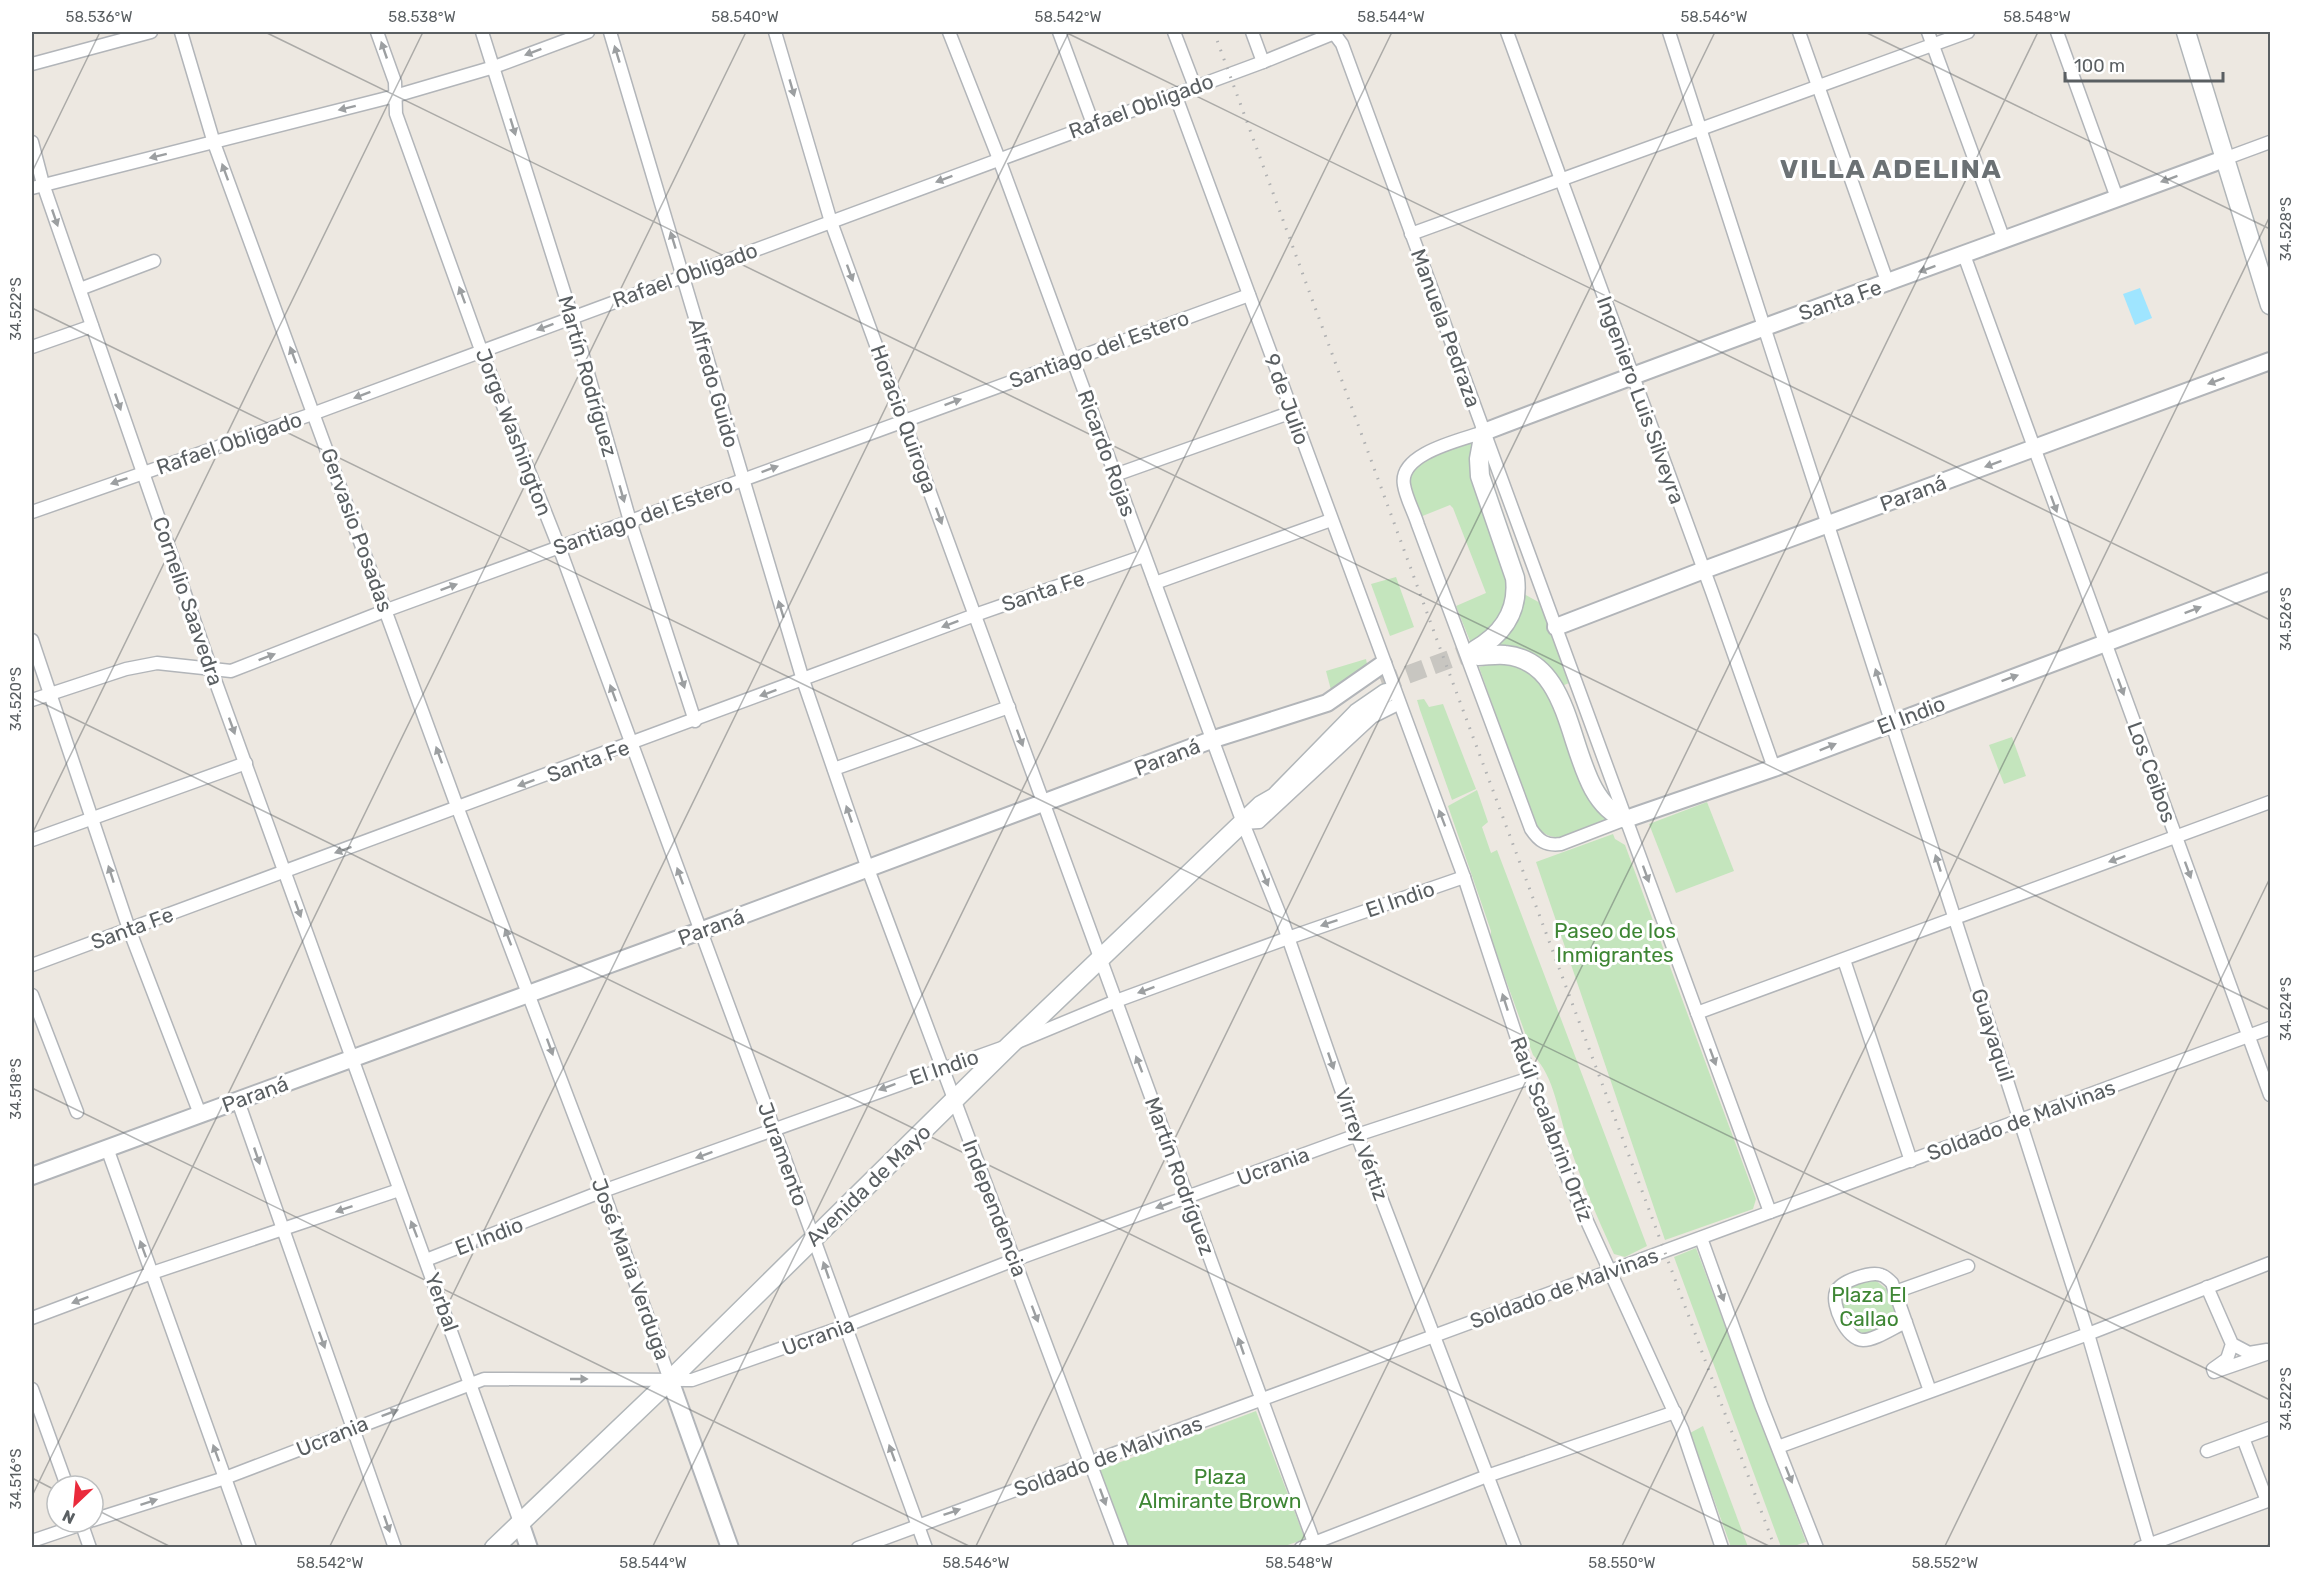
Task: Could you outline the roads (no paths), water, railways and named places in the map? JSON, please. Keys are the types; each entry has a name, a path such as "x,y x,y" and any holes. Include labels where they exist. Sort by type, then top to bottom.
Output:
{"main road":[{"path":"2186,32 2271,305"},
{"path":"1484,432 1479,459 1480,476 1515,578 1517,592 1510,617 1501,630 1476,653 1506,655 1519,659 1545,676 1561,703 1596,795 1611,814 1626,819"},
{"name":"Avenida de Mayo","path":"494,1548 670,1380 1099,959 1261,805 1275,797 1356,713 1389,694"}],"street":[{"path":"32,64 151,32"},
{"name":"Gervasio Posadas","path":"181,32 214,143 315,413 458,809 529,992"},
{"name":"Jorge Washington","path":"377,32 394,82 396,114 700,931"},
{"name":"Martín Rodríguez","path":"482,32 572,317 630,521 695,721"},
{"path":"37,186 395,96 494,67 588,32"},
{"name":"Alfredo Guido","path":"610,32 803,680 868,869"},
{"name":"Horacio Quiroga","path":"775,32 831,222 905,419 1043,804"},
{"name":"Ricardo Rojas","path":"949,32 999,159 1144,556 1214,739"},
{"path":"1059,32 1094,124"},
{"path":"1174,32 1195,87"},
{"path":"1251,32 1263,62"},
{"name":"Rafael Obligado","path":"32,512 315,413 1263,62 1334,32"},
{"name":"Manuela Pedraza","path":"1334,32 1342,44 1770,1212"},
{"name":"Ingeniero Luis Silveyra","path":"1507,32 1774,768"},
{"name":"Guayaquil","path":"1669,32 1893,721 2088,1334 2146,1546"},
{"path":"1799,32 1888,284"},
{"path":"1928,32 2004,240"},
{"path":"1411,234 1968,32"},
{"path":"2057,32 2117,198"},
{"name":"9 de Julio","path":"1175,94 1383,664 1389,694"},
{"name":"Cornelio Saavedra","path":"32,142 37,186 80,289 211,669 353,1058"},
{"name":"Santa Fe","path":"1550,846 1537,839 1530,829 1403,483 1412,463 1420,455 1764,325 1888,284 2271,142"},
{"name":"Los Ceibos","path":"1965,255 2271,1095"},
{"path":"80,289 154,261"},
{"name":"Santiago del Estero","path":"32,700 126,669 157,663 231,671 387,610 1249,295"},
{"path":"32,347 92,326"},
{"name":"Paraná","path":"1556,627 1704,570 2271,361"},
{"path":"1114,475 1292,412"},
{"path":"1155,583 1331,520"},
{"name":"Santa Fe","path":"32,965 458,809 975,615 1144,556"},
{"name":"El Indio","path":"1550,846 1774,768 1893,721 2271,580"},
{"path":"32,640 129,929 200,1114"},
{"name":"Paraná","path":"32,1176 868,869 1214,739 1327,703 1383,664"},
{"name":"Avenida de Mayo","path":"1243,823 1259,822 1372,717 1389,694"},
{"name":"Raúl Scalabrini Ortíz","path":"1389,694 1464,877 1530,1078 1569,1184 1675,1412 1722,1548"},
{"path":"834,769 1009,707"},
{"name":"Virrey Vértiz","path":"1214,739 1243,823 1288,938 1357,1136 1515,1548"},
{"path":"32,840 246,763"},
{"path":"1697,1013 2271,802"},
{"name":"Martín Rodríguez","path":"1043,804 1189,1196 1261,1401 1315,1545"},
{"name":"Independencia","path":"868,869 1122,1548"},
{"name":"El Indio","path":"426,1260 603,1191 942,1067 1010,1045 1116,1001 1464,877"},
{"name":"Juramento","path":"700,931 926,1548"},
{"path":"1844,960 1911,1161"},
{"name":"José Maria Verduga","path":"529,992 603,1191 730,1548"},
{"path":"32,995 77,1112"},
{"name":"Soldado de Malvinas","path":"858,1548 918,1524 1261,1401 1433,1335 2271,1028"},
{"name":"Yerbal","path":"353,1058 529,1548"},
{"name":"Ucrania","path":"105,1516 225,1478 471,1382 484,1379 693,1380 845,1326 1014,1260 1189,1196 1530,1078"},
{"path":"238,1101 395,1548"},
{"path":"107,1148 249,1548"},
{"path":"32,1318 152,1273 399,1190"},
{"path":"1701,1238 1817,1548"},
{"path":"1778,1447 2088,1334 2271,1263"},
{"path":"1895,1292 1968,1266"},
{"path":"1906,1322 1864,1340 1854,1338 1848,1333 1835,1299 1837,1290 1843,1284 1872,1273 1883,1275 1892,1283 1906,1322 1930,1391"},
{"path":"2207,1287 2232,1344"},
{"path":"32,1389 63,1474"},
{"path":"1301,1548 1315,1545 1487,1476 1675,1412"},
{"path":"2207,1451 2271,1428"},
{"path":"2146,1546 2269,1501 2243,1438"},
{"name":"Ucrania","path":"32,1541 52,1534"}],"water":[{"path":"2140,288 2152,318 2135,325 2123,294"}],"tunnel":[{"path":"1382,684 1475,650"}],"railway":[{"path":"1214,32 1444,659 1775,1548"}],"district":[{"name":"VILLA ADELINA","path":"1891,169"}],"park label":[{"name":"Paseo de los Inmigrantes","path":"1615,942"},
{"name":"Plaza El Callao","path":"1869,1306"},
{"name":"Plaza Almirante Brown","path":"1220,1488"}]}
